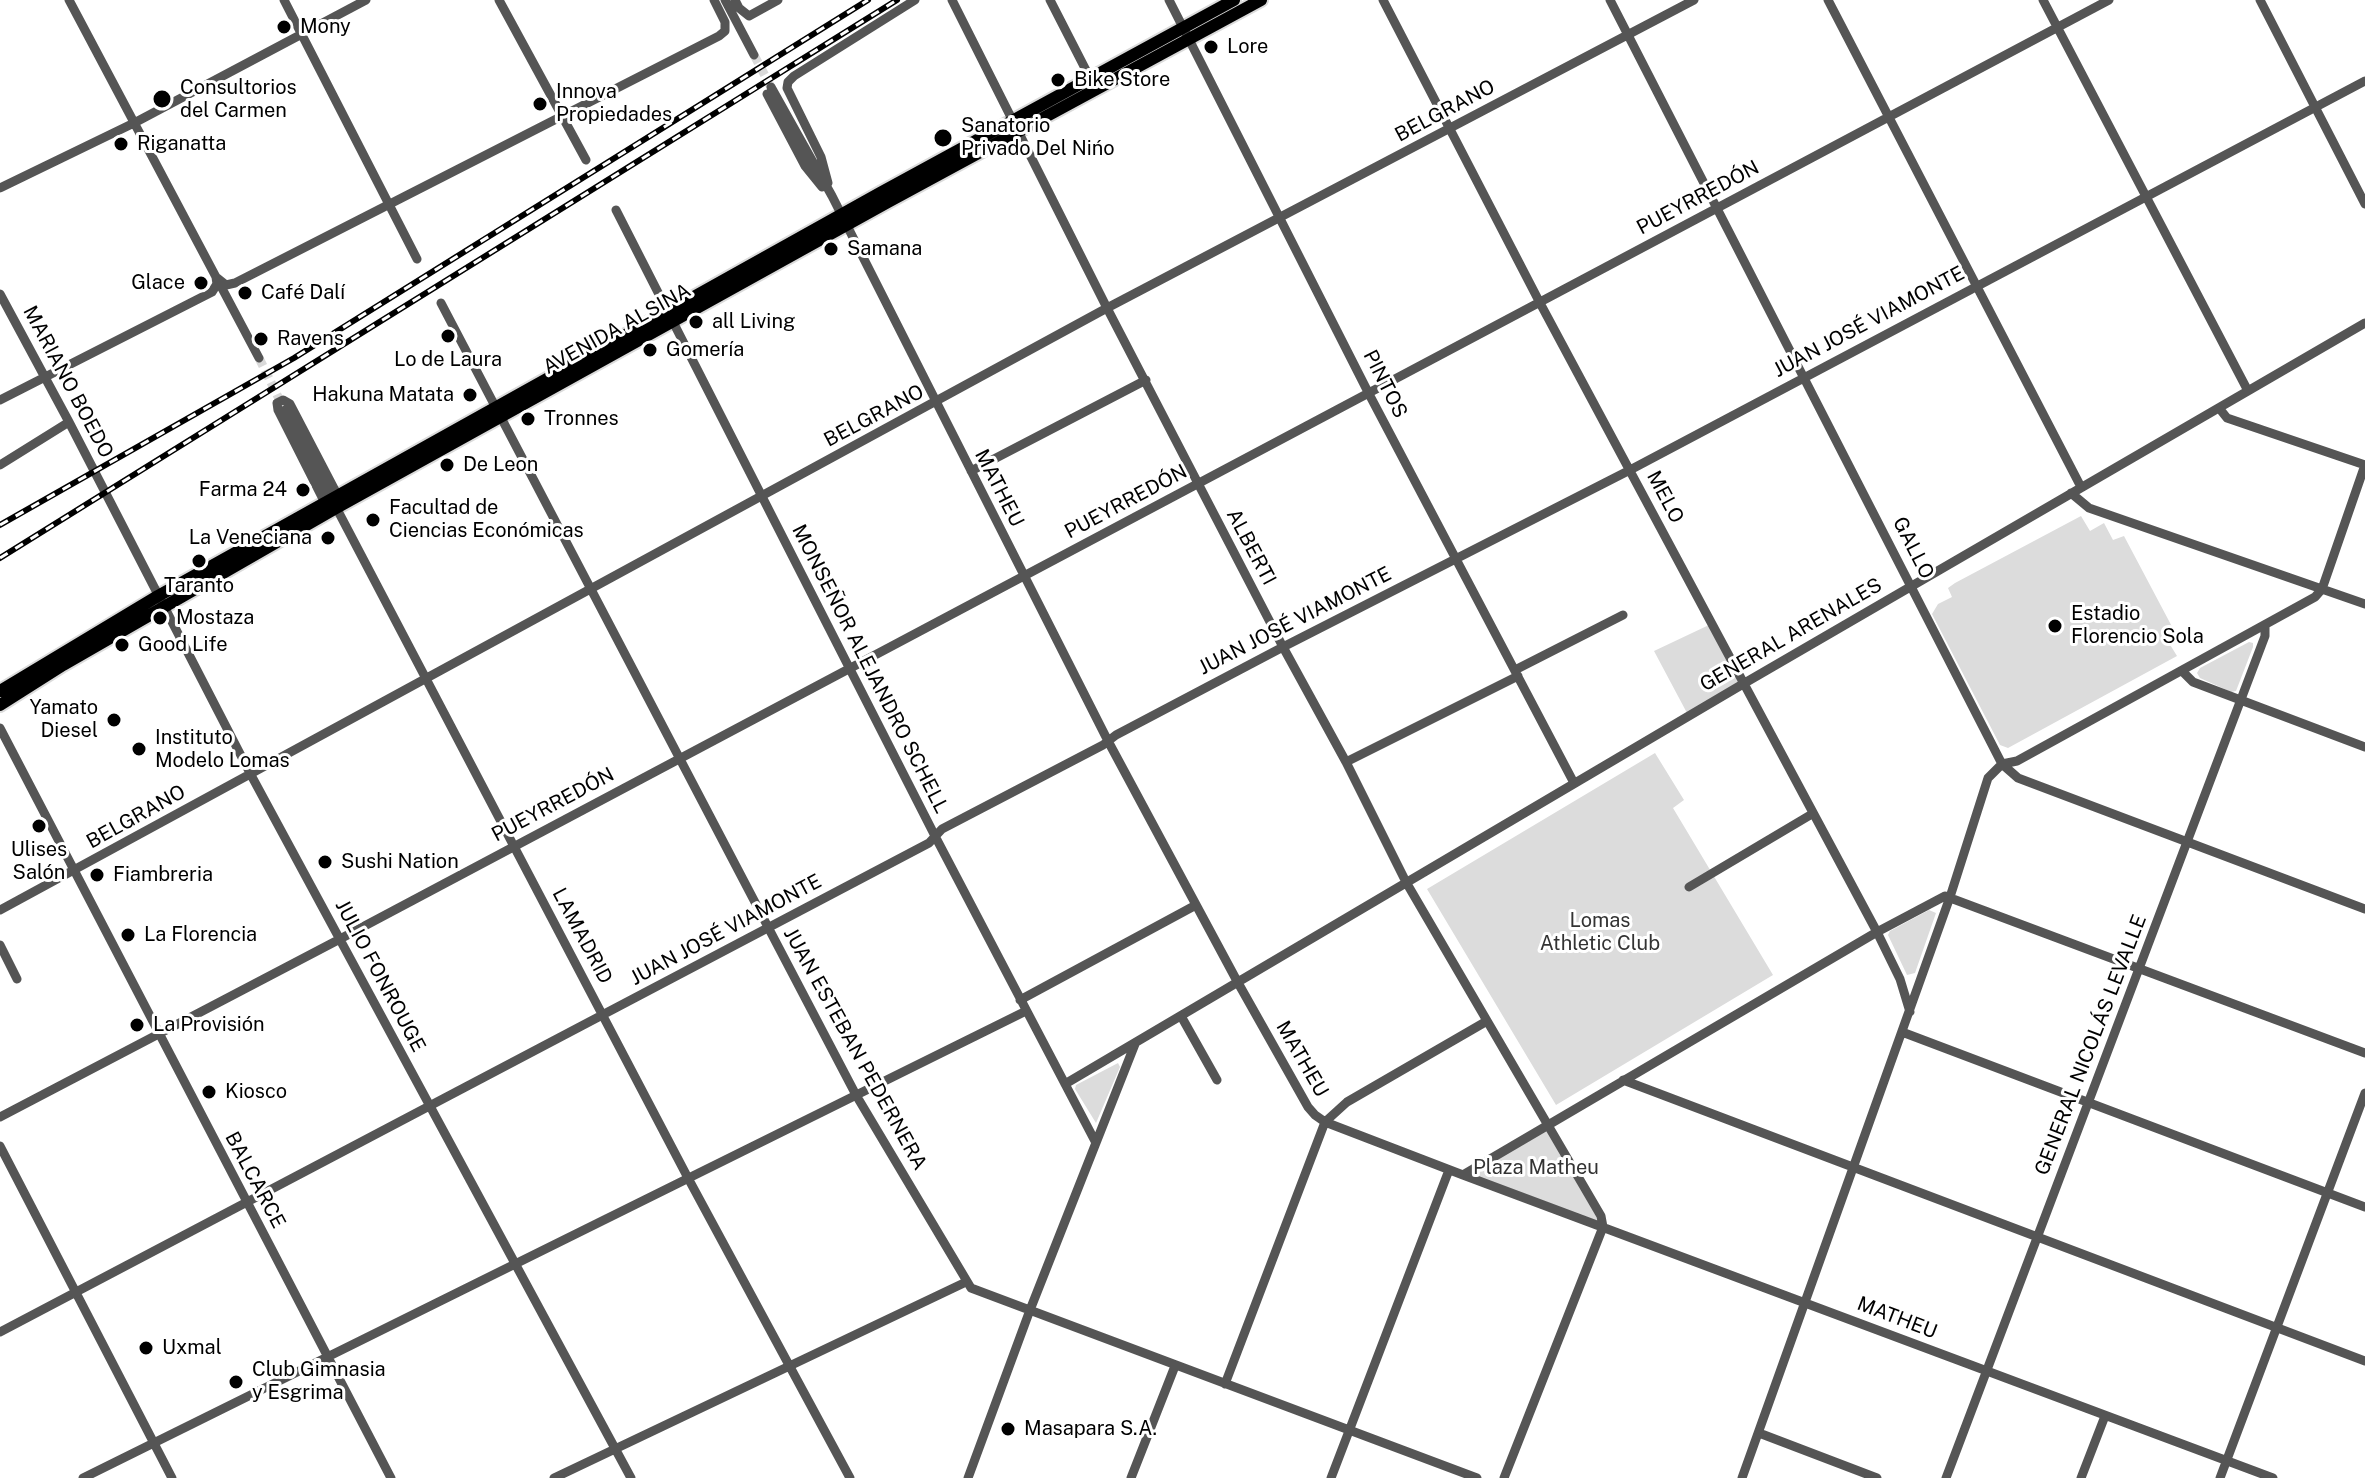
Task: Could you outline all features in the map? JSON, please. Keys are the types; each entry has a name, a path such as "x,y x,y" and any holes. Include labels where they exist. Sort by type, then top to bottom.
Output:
{"main road":[{"name":"AVENIDA ALSINA","path":"0,691 333,502 1186,33 1234,0"},
{"name":"AVENIDA ALSINA","path":"671,316 825,224 843,220 860,204 1014,127 1090,78 1261,0"},
{"name":"AVENIDA ALSINA","path":"0,705 161,602"}],"street":[{"path":"69,0 259,358"},
{"path":"284,0 417,259"},
{"path":"0,188 136,122 366,0"},
{"path":"499,0 586,160"},
{"path":"216,277 226,285 235,283 719,36 725,31 725,22 714,0"},
{"path":"725,0 754,55"},
{"path":"735,0 749,16 778,0"},
{"name":"MATHEU","path":"915,0 794,76 787,88 821,157 832,196 843,220 1023,577 1196,905 1308,1107 1325,1122 1449,1170 2273,1478"},
{"name":"ALBERTI","path":"952,0 1107,308 1406,882 1549,1124 1601,1216 1603,1227"},
{"path":"1050,0 1090,78"},
{"name":"PINTOS","path":"1169,0 1369,394 1574,783"},
{"name":"MELO","path":"1383,0 1540,303 1877,932 1900,979 1910,1012"},
{"name":"GALLO","path":"1610,0 2002,764"},
{"name":"BELGRANO","path":"0,910 1107,308 1694,0"},
{"path":"1828,0 2081,487"},
{"path":"2043,0 2248,391"},
{"name":"PUEYRREDÓN","path":"0,1117 2109,0"},
{"path":"2260,0 2365,204"},
{"name":"JUAN JOSÉ VIAMONTE","path":"0,1332 929,843 942,829 1283,647 1630,470 2365,81"},
{"name":"MATHEU","path":"769,90 805,166 832,196 832,212 825,224"},
{"path":"832,196 845,203 860,204"},
{"name":"MONSEÑOR ALEJANDRO SCHELL","path":"616,210 935,836 1096,1143"},
{"path":"0,400 205,295 215,288 216,277"},
{"path":"205,295 218,296 224,302 260,366 265,363 265,358 234,300 232,289 235,283"},
{"name":"MARIANO BOEDO","path":"0,294 103,488"},
{"name":"JUAN ESTEBAN PEDERNERA","path":"441,303 856,1095 966,1282"},
{"name":"GENERAL ARENALES","path":"1065,1084 1912,585 2365,323"},
{"path":"971,471 1146,380"},
{"name":"LAMADRID","path":"283,400 290,404 333,502 278,410 277,403 283,400"},
{"path":"1742,1478 1910,1012 1988,778 2002,764 2017,761 2182,671 2315,597 2322,589 2365,465 2227,418 2219,408"},
{"name":"LAMADRID","path":"285,410 688,1178 850,1478"},
{"path":"0,465 69,422"},
{"name":"JULIO FONROUGE","path":"103,488 251,775 631,1478"},
{"path":"2071,493 2089,508 2365,604"},
{"path":"1346,762 1623,615"},
{"name":"GENERAL NICOLÁS LEVALLE","path":"1946,1478 2241,701 2265,636 2265,625"},
{"path":"2182,671 2193,682 2365,747"},
{"name":"BALCARCE","path":"0,728 391,1478"},
{"path":"2002,764 2018,778 2365,909"},
{"path":"1689,887 1812,814"},
{"path":"1463,1175 1877,932 1934,900 1950,897 2365,1053"},
{"path":"1020,1000 1196,905"},
{"path":"0,945 17,979"},
{"path":"83,1478 1026,1011"},
{"path":"1181,1016 1217,1080"},
{"path":"1225,1384 1325,1122 1347,1102 1487,1021"},
{"path":"1902,1032 2365,1207"},
{"path":"968,1478 1030,1310 1135,1044"},
{"path":"1623,1080 2365,1361"},
{"path":"2220,1478 2365,1093"},
{"path":"0,1146 172,1478"},
{"path":"1331,1478 1449,1170"},
{"path":"1504,1478 1603,1227"},
{"path":"554,1478 966,1282 977,1291 1477,1478"},
{"path":"1131,1478 1175,1366"},
{"path":"2081,1478 2105,1416"},
{"path":"1759,1433 1877,1478"}],"green space":[{"name":"Estadio Florencio Sola","path":"2081,516 2090,531 2104,523 2113,540 2124,536 2178,638 2169,643 2177,656 2008,748 2000,745 1932,614 1938,604 1952,597 1948,588 1955,583"},
{"path":"1709,625 1739,682 1687,713 1654,651"},
{"path":"2249,642 2253,643 2253,647 2236,691 2231,692 2200,678 2197,673 2200,668"},
{"name":"Lomas Athletic Club","path":"1655,753 1684,800 1673,808 1773,975 1556,1105 1427,889"},
{"path":"1929,910 1936,913 1915,973 1907,975 1888,935"},
{"path":"1118,1063 1120,1067 1096,1123 1075,1089 1076,1085"},
{"name":"Plaza Matheu","path":"1549,1124 1603,1227 1463,1175"}],"tunnel":[{"path":"754,55 771,87"},
{"path":"259,358 283,407"}],"railway":[{"path":"0,525 294,358 868,0"},
{"path":"0,558 897,0"}],"place":[{"name":"Mony","path":"284,27"},
{"name":"Lore","path":"1211,47"},
{"name":"Bike Store","path":"1058,80"},
{"name":"Consultorios del Carmen","path":"162,99"},
{"name":"Innova Propiedades","path":"540,104"},
{"name":"Sanatorio Privado Del Nińo","path":"943,138"},
{"name":"Riganatta","path":"121,144"},
{"name":"Samana","path":"831,249"},
{"name":"Glace","path":"201,283"},
{"name":"Café Dalí","path":"245,293"},
{"name":"all Living","path":"696,322"},
{"name":"Lo de Laura","path":"448,336"},
{"name":"Ravens","path":"261,339"},
{"name":"Gomería","path":"650,350"},
{"name":"Hakuna Matata","path":"470,395"},
{"name":"Tronnes","path":"528,419"},
{"name":"De Leon","path":"447,465"},
{"name":"Farma 24","path":"303,490"},
{"name":"Facultad de Ciencias Económicas","path":"373,520"},
{"name":"La Veneciana","path":"328,538"},
{"name":"Taranto","path":"199,561"},
{"name":"Mostaza","path":"160,618"},
{"name":"Estadio Florencio Sola","path":"2055,626"},
{"name":"Good Life","path":"122,645"},
{"name":"Yamato Diesel","path":"114,720"},
{"name":"Instituto Modelo Lomas","path":"139,749"},
{"name":"Ulises Salón","path":"39,826"},
{"name":"Sushi Nation","path":"325,862"},
{"name":"Fiambreria","path":"97,875"},
{"name":"La Florencia","path":"128,935"},
{"name":"La Provisión","path":"137,1025"},
{"name":"Kiosco","path":"209,1092"},
{"name":"Uxmal","path":"146,1348"},
{"name":"Club Gimnasia y Esgrima","path":"236,1382"},
{"name":"Masapara S.A.","path":"1008,1429"}]}
